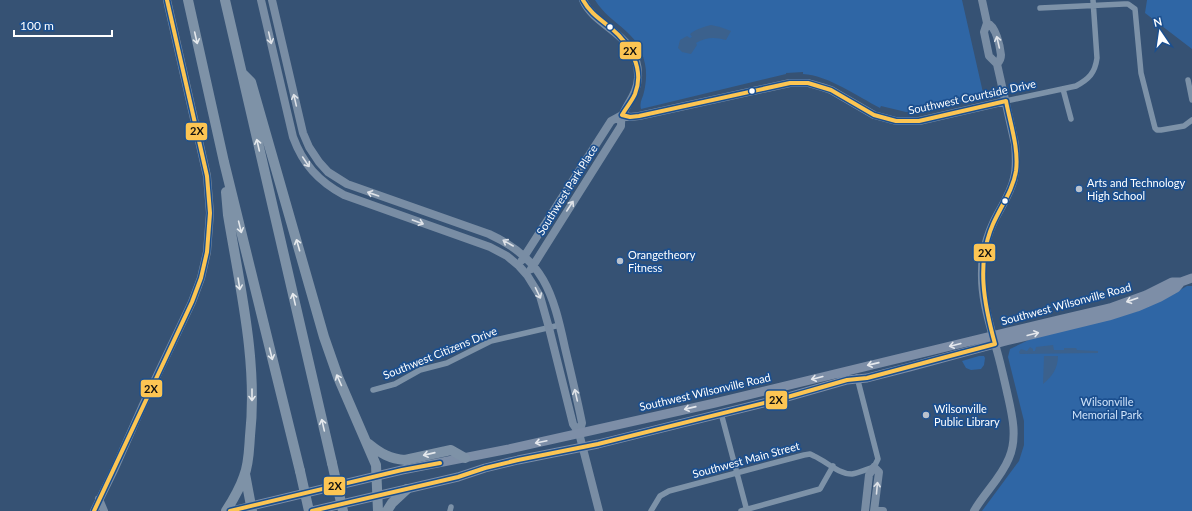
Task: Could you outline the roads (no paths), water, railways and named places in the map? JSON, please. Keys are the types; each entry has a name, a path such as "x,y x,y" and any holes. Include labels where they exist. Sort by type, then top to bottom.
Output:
{"highway":[{"path":"188,0 224,162 309,511"},
{"path":"225,0 343,511"},
{"path":"242,73 252,82 324,337 338,377 376,465 378,511"},
{"path":"224,162 228,215 251,356 253,395 252,423 245,474 251,509"},
{"path":"366,441 381,453 397,459 404,460 451,450 465,458"},
{"path":"226,511 245,474"},
{"path":"387,511 392,503 408,489"}],"main road":[{"name":"Southwest Wilsonville Road","path":"312,511 458,477 485,468 598,444 847,380 910,367 994,340 1110,308 1146,295 1172,282 1181,282 1192,278"},
{"name":"Southwest Wilsonville Road","path":"251,509 376,476 579,433 855,369 994,340"}],"street":[{"path":"94,511 192,302 203,270 209,238 210,200 206,168 166,0"},
{"path":"261,0 293,136 300,154 316,175 344,195 490,247 507,256 527,275 540,296 573,424 579,433 599,511"},
{"path":"272,0 303,133 313,154 328,172 342,182 359,189 489,234 514,247 534,265 548,286 555,305 582,423 579,433"},
{"name":"Southwest Park Place","path":"527,275 621,126 622,116 633,98 637,87 638,74 635,58 629,46 623,39 592,13 583,0"},
{"path":"974,511 1005,467 1011,451 1014,435 1011,408 984,298 982,271 988,238 994,222 1010,192 1015,173 1016,156 1015,144 997,64 1001,56 994,27 987,23 982,0"},
{"path":"1040,8 1094,3 1128,4 1135,9 1141,73 1156,129 1161,130 1184,126 1192,120"},
{"name":"Southwest Courtside Drive","path":"622,116 639,116 792,83 808,83 822,86 874,115 896,122 920,121 1076,86 1090,77 1096,66 1094,3"},
{"path":"1188,80 1192,100"},
{"path":"1063,88 1071,119"},
{"name":"Southwest Park Place","path":"518,266 611,121 622,116"},
{"name":"Southwest Citizens Drive","path":"374,390 395,384 420,370 447,363 492,341 560,325"},
{"path":"855,369 878,459 869,475 865,511"},
{"path":"721,413 745,510 820,489 833,466"},
{"name":"Southwest Main Street","path":"651,511 664,492 810,454 848,474 854,474 874,467"},
{"path":"874,467 879,472 874,511 883,511"},
{"path":"99,500 104,511"},
{"name":"Southwest Wilsonville Road","path":"230,511 251,509"}],"place":[{"name":"Arts and Technology High School","path":"1079,189"},
{"name":"Orangetheory Fitness","path":"620,261"},
{"name":"Wilsonville Public Library","path":"926,415"}],"park label":[{"name":"Wilsonville Memorial Park","path":"1107,408"}]}
